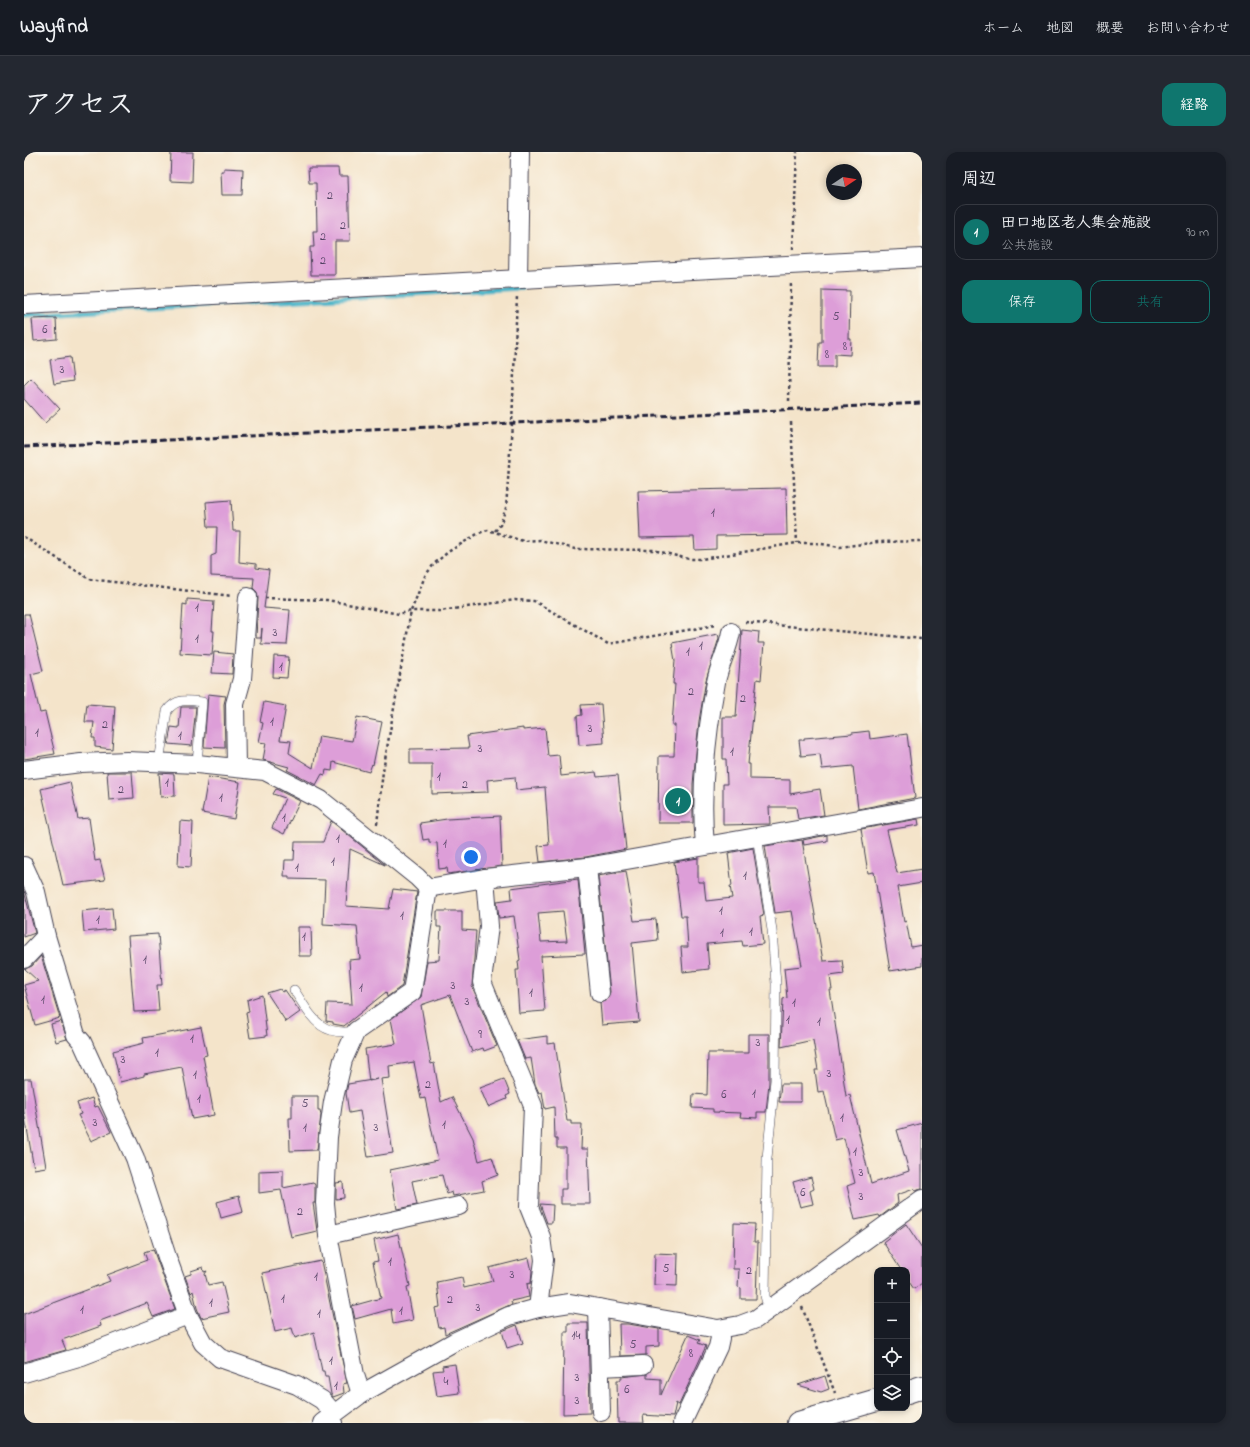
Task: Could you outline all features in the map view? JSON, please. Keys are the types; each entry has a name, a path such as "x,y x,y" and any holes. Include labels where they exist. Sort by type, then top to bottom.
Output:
{"street":[{"path":"518,279 520,152"},
{"path":"24,305 518,279 792,270 922,258"},
{"path":"236,767 235,704 242,679 248,597"},
{"path":"705,846 702,822 703,777 716,681 730,626"},
{"path":"24,770 81,763 127,761 197,764 265,771 321,800 418,877 428,888"},
{"path":"428,888 485,878 587,867 922,808"},
{"path":"24,866 36,892 46,936 76,1035 82,1042 134,1158 188,1315 203,1342 220,1358 297,1385 322,1400 329,1421 361,1394 454,1342 509,1316 538,1308 570,1303 718,1329 740,1325 756,1319 922,1199"},
{"path":"587,867 600,993"},
{"path":"485,878 489,926 482,982 533,1106 529,1207 541,1237 544,1260 538,1308"},
{"path":"361,1394 355,1375 328,1235 325,1203 328,1136 333,1102 343,1060 356,1031 412,992 428,888"},
{"path":"24,959 46,936"},
{"path":"328,1235 459,1206"},
{"path":"598,1308 601,1412"},
{"path":"24,1372 82,1356 188,1315"},
{"path":"682,1423 718,1348 720,1338 718,1329"},
{"path":"600,1367 643,1365"},
{"path":"910,1391 922,1387"},
{"path":"798,1423 844,1417 874,1402"}],"lane":[{"path":"159,762 167,711 171,704 186,700 202,702 197,764"},
{"path":"757,836 772,930 776,984 775,1080 767,1158 765,1296 768,1310"},
{"path":"294,990 318,1025 335,1032 344,1033 356,1031"}],"path":[{"path":"789,401 792,270 797,152"},
{"path":"495,530 500,525 506,508 512,424 518,279"},
{"path":"791,422 797,543"},
{"path":"375,843 383,771 411,611 425,576 434,564 448,552 479,533 488,530 495,530 509,538 523,541 540,540 575,549 653,550 689,559 702,559 797,543 816,543 840,547 878,542 922,541"},
{"path":"24,537 89,579 248,597 327,600 399,614 411,611 440,611 515,600 534,601 608,644 730,626 922,639"},
{"path":"796,1291 844,1417"}],"building":[{"path":"171,152 193,152 192,182 170,181"},
{"path":"224,168 243,169 242,195 222,195 221,171 224,171"},
{"path":"308,168 338,168 339,176 348,176 350,241 335,241 335,275 311,275 310,247 314,247 313,231 317,231 316,183 309,183"},
{"path":"822,290 850,291 850,355 835,354 835,367 818,367 819,342 822,342"},
{"path":"56,318 57,339 34,341 32,319"},
{"path":"70,357 73,381 54,384 50,360"},
{"path":"31,378 60,409 45,423 24,399 24,385"},
{"path":"786,488 787,535 716,536 716,549 695,550 694,537 640,538 638,491"},
{"path":"231,500 233,531 240,531 239,562 256,564 256,568 269,570 264,608 290,610 287,645 261,644 262,628 261,638 256,638 258,598 257,592 253,588 254,578 211,576 211,556 216,554 217,527 208,527 206,502"},
{"path":"187,599 214,601 212,655 180,653 183,604 187,605"},
{"path":"24,614 29,614 43,671 31,674 40,713 45,712 55,754 24,759"},
{"path":"742,630 759,632 758,643 764,643 761,680 757,679 753,715 748,764 750,764 750,779 790,780 790,794 820,789 824,815 798,819 796,807 769,807 770,824 723,825 723,784 727,784 726,759 723,759 723,717 736,717"},
{"path":"718,634 719,638 706,680 699,721 693,784 693,823 658,823 659,756 674,756 675,725 672,725 675,661 672,643"},
{"path":"214,652 233,654 232,674 212,673"},
{"path":"274,656 289,657 287,678 273,677"},
{"path":"208,694 226,696 224,704 225,748 204,747"},
{"path":"264,702 286,706 280,740 291,741 289,753 313,768 319,736 352,741 357,717 382,722 373,765 372,764 369,772 333,762 332,771 326,770 325,775 322,774 316,785 287,770 289,767 263,760 266,743 259,742 263,723 260,722"},
{"path":"87,704 115,706 112,749 95,747 95,738 92,738 94,722 85,722"},
{"path":"601,704 604,743 579,745 577,716 582,715 581,705"},
{"path":"181,707 196,707 192,746 168,744 171,727 179,728"},
{"path":"523,728 523,730 545,728 548,756 559,755 561,776 596,772 597,777 618,775 626,849 586,857 540,862 538,846 549,845 545,787 516,790 515,777 487,780 488,792 432,794 432,764 410,764 410,749 469,748 467,736"},
{"path":"869,731 870,739 907,734 915,798 858,809 853,766 822,769 820,754 801,756 799,740 804,740 804,738"},
{"path":"107,772 132,772 134,798 109,800"},
{"path":"159,773 174,774 175,796 161,797"},
{"path":"208,777 240,782 234,819 202,813"},
{"path":"70,782 78,819 89,818 95,861 100,860 105,880 63,885 41,789"},
{"path":"276,789 300,801 284,834 272,828 285,798 273,794"},
{"path":"500,816 502,866 448,874 447,868 439,869 437,843 429,842 429,839 423,840 420,823 447,819"},
{"path":"918,819 919,825 887,830 897,873 922,869 922,883 898,887 904,922 906,921 911,947 922,945 922,966 890,971 874,872 868,873 861,829"},
{"path":"180,821 193,822 191,867 178,866"},
{"path":"331,821 385,865 350,849 346,906 389,909 393,889 417,892 402,986 387,997 386,992 344,1026 326,1021 327,1003 352,1004 349,960 360,959 357,926 323,924 325,880 289,879 289,876 284,876 285,860 294,860 295,842 323,842"},
{"path":"827,835 827,841 804,845 803,840"},
{"path":"802,840 823,961 842,960 844,974 830,976 832,990 830,990 846,1096 850,1095 871,1184 909,1171 897,1130 922,1123 922,1189 915,1191 914,1189 897,1195 898,1203 880,1217 879,1215 855,1220 847,1186 855,1183 844,1138 835,1140 824,1091 818,1092 815,1070 818,1070 813,1040 781,1047 783,999 787,998 784,968 802,966 792,911 775,913 765,846"},
{"path":"753,848 764,915 760,916 763,944 743,946 742,941 707,944 709,969 683,972 681,947 688,947 686,916 681,916 674,862 698,858 698,882 704,882 706,901 732,898 728,853"},
{"path":"626,871 634,921 656,919 658,940 632,943 639,1022 602,1025 600,1003 606,1001 610,992 598,876"},
{"path":"578,879 585,954 541,956 545,1011 519,1013 516,970 519,970 518,961 520,960 514,916 499,918 497,901 512,899 511,888","holes":["563,911 567,941 541,942 538,913"]},
{"path":"24,891 35,933 24,937"},
{"path":"112,908 114,929 84,932 82,911"},
{"path":"437,911 462,911 462,930 476,931 472,986 497,1046 484,1051 483,1048 472,1052 450,995 421,1005 431,1064 434,1063 441,1102 452,1097 473,1138 479,1161 492,1157 498,1175 482,1181 484,1190 453,1196 452,1192 447,1194 442,1175 412,1181 417,1205 397,1209 390,1170 438,1160 425,1098 421,1099 414,1062 389,1066 390,1078 381,1079 393,1153 368,1157 360,1111 349,1113 346,1093 348,1084 369,1081 365,1049 396,1044 391,1019 421,997 427,961 439,960 441,927 437,927"},
{"path":"298,927 311,927 312,956 299,956"},
{"path":"158,934 162,985 157,985 159,1011 134,1012 128,936"},
{"path":"41,956 60,1018 35,1025 24,985 38,981 25,969 32,966"},
{"path":"280,989 282,992 285,990 300,1012 286,1022 267,993"},
{"path":"262,995 267,1036 250,1038 246,1013 249,1012 247,1000"},
{"path":"61,1021 67,1039 56,1042 51,1024"},
{"path":"201,1027 207,1055 203,1056 214,1115 192,1119 182,1067 144,1074 144,1076 120,1082 113,1051 144,1043 143,1038"},
{"path":"748,1034 769,1034 769,1083 766,1112 757,1112 757,1118 740,1117 741,1113 713,1112 713,1109 692,1108 693,1094 707,1095 708,1053 748,1053"},
{"path":"547,1036 547,1044 555,1043 567,1121 571,1121 571,1124 582,1124 581,1149 588,1149 590,1204 561,1204 561,1189 566,1189 566,1148 557,1148 557,1139 555,1139 554,1107 545,1109 542,1092 539,1093 535,1084 531,1058 525,1059 517,1040"},
{"path":"24,1079 31,1079 46,1167 34,1169 24,1111"},
{"path":"504,1079 510,1094 506,1096 507,1099 488,1107 480,1088"},
{"path":"781,1084 801,1084 801,1102 779,1102"},
{"path":"292,1096 318,1096 318,1110 320,1110 321,1115 317,1150 290,1151 289,1118 292,1118"},
{"path":"92,1098 95,1107 98,1106 111,1132 91,1141 78,1115 81,1114 77,1103"},
{"path":"283,1170 283,1188 313,1182 315,1185 315,1203 313,1203 317,1231 291,1237 281,1190 259,1193 259,1171"},
{"path":"811,1177 814,1189 810,1191 813,1204 800,1207 793,1182"},
{"path":"343,1182 344,1198 336,1199 336,1183"},
{"path":"239,1196 243,1212 221,1218 217,1202"},
{"path":"540,1204 553,1205 552,1223 547,1223"},
{"path":"734,1223 755,1224 754,1242 758,1242 756,1299 741,1299 741,1288 738,1287 739,1269 733,1269"},
{"path":"906,1224 922,1248 922,1283 914,1289 910,1283 910,1267 899,1267 883,1242"},
{"path":"398,1234 410,1286 407,1287 413,1320 393,1324 391,1309 355,1319 352,1306 381,1298 373,1262 378,1261 374,1240"},
{"path":"153,1249 175,1309 153,1317 147,1303 100,1321 101,1326 62,1340 66,1350 24,1362 24,1314 110,1281 107,1275 147,1260 144,1252"},
{"path":"655,1253 678,1254 677,1286 654,1285"},
{"path":"529,1258 532,1271 531,1283 527,1284 529,1297 511,1301 512,1304 445,1334 444,1327 439,1328 435,1308 440,1307 437,1282 462,1277 464,1288 493,1281 489,1268"},
{"path":"321,1261 347,1383 343,1384 344,1393 333,1397 331,1394 328,1377 325,1377 324,1371 322,1371 314,1332 295,1338 292,1328 275,1332 262,1273"},
{"path":"203,1267 204,1272 207,1271 205,1274 208,1285 222,1282 229,1312 201,1318 193,1291 191,1293 185,1276 191,1274 191,1271"},
{"path":"568,1323 588,1323 590,1413 563,1414 564,1332 568,1332"},
{"path":"619,1324 659,1329 659,1346 646,1347 646,1355 620,1356"},
{"path":"517,1325 523,1343 507,1348 502,1331"},
{"path":"688,1335 700,1340 698,1343 706,1346 679,1405 676,1403 673,1417 643,1415 644,1423 618,1423 617,1380 621,1380 621,1377 647,1374 647,1378 661,1379 661,1395"},
{"path":"455,1364 459,1393 437,1396 433,1371 443,1370 442,1366"},
{"path":"825,1376 829,1389 821,1392 798,1385"}],"waterway":[{"path":"24,315 522,288"}],"railway":[{"path":"24,447 922,403"}],"place":[{"name":"田口地区老人集会施設","path":"678,801"}]}
